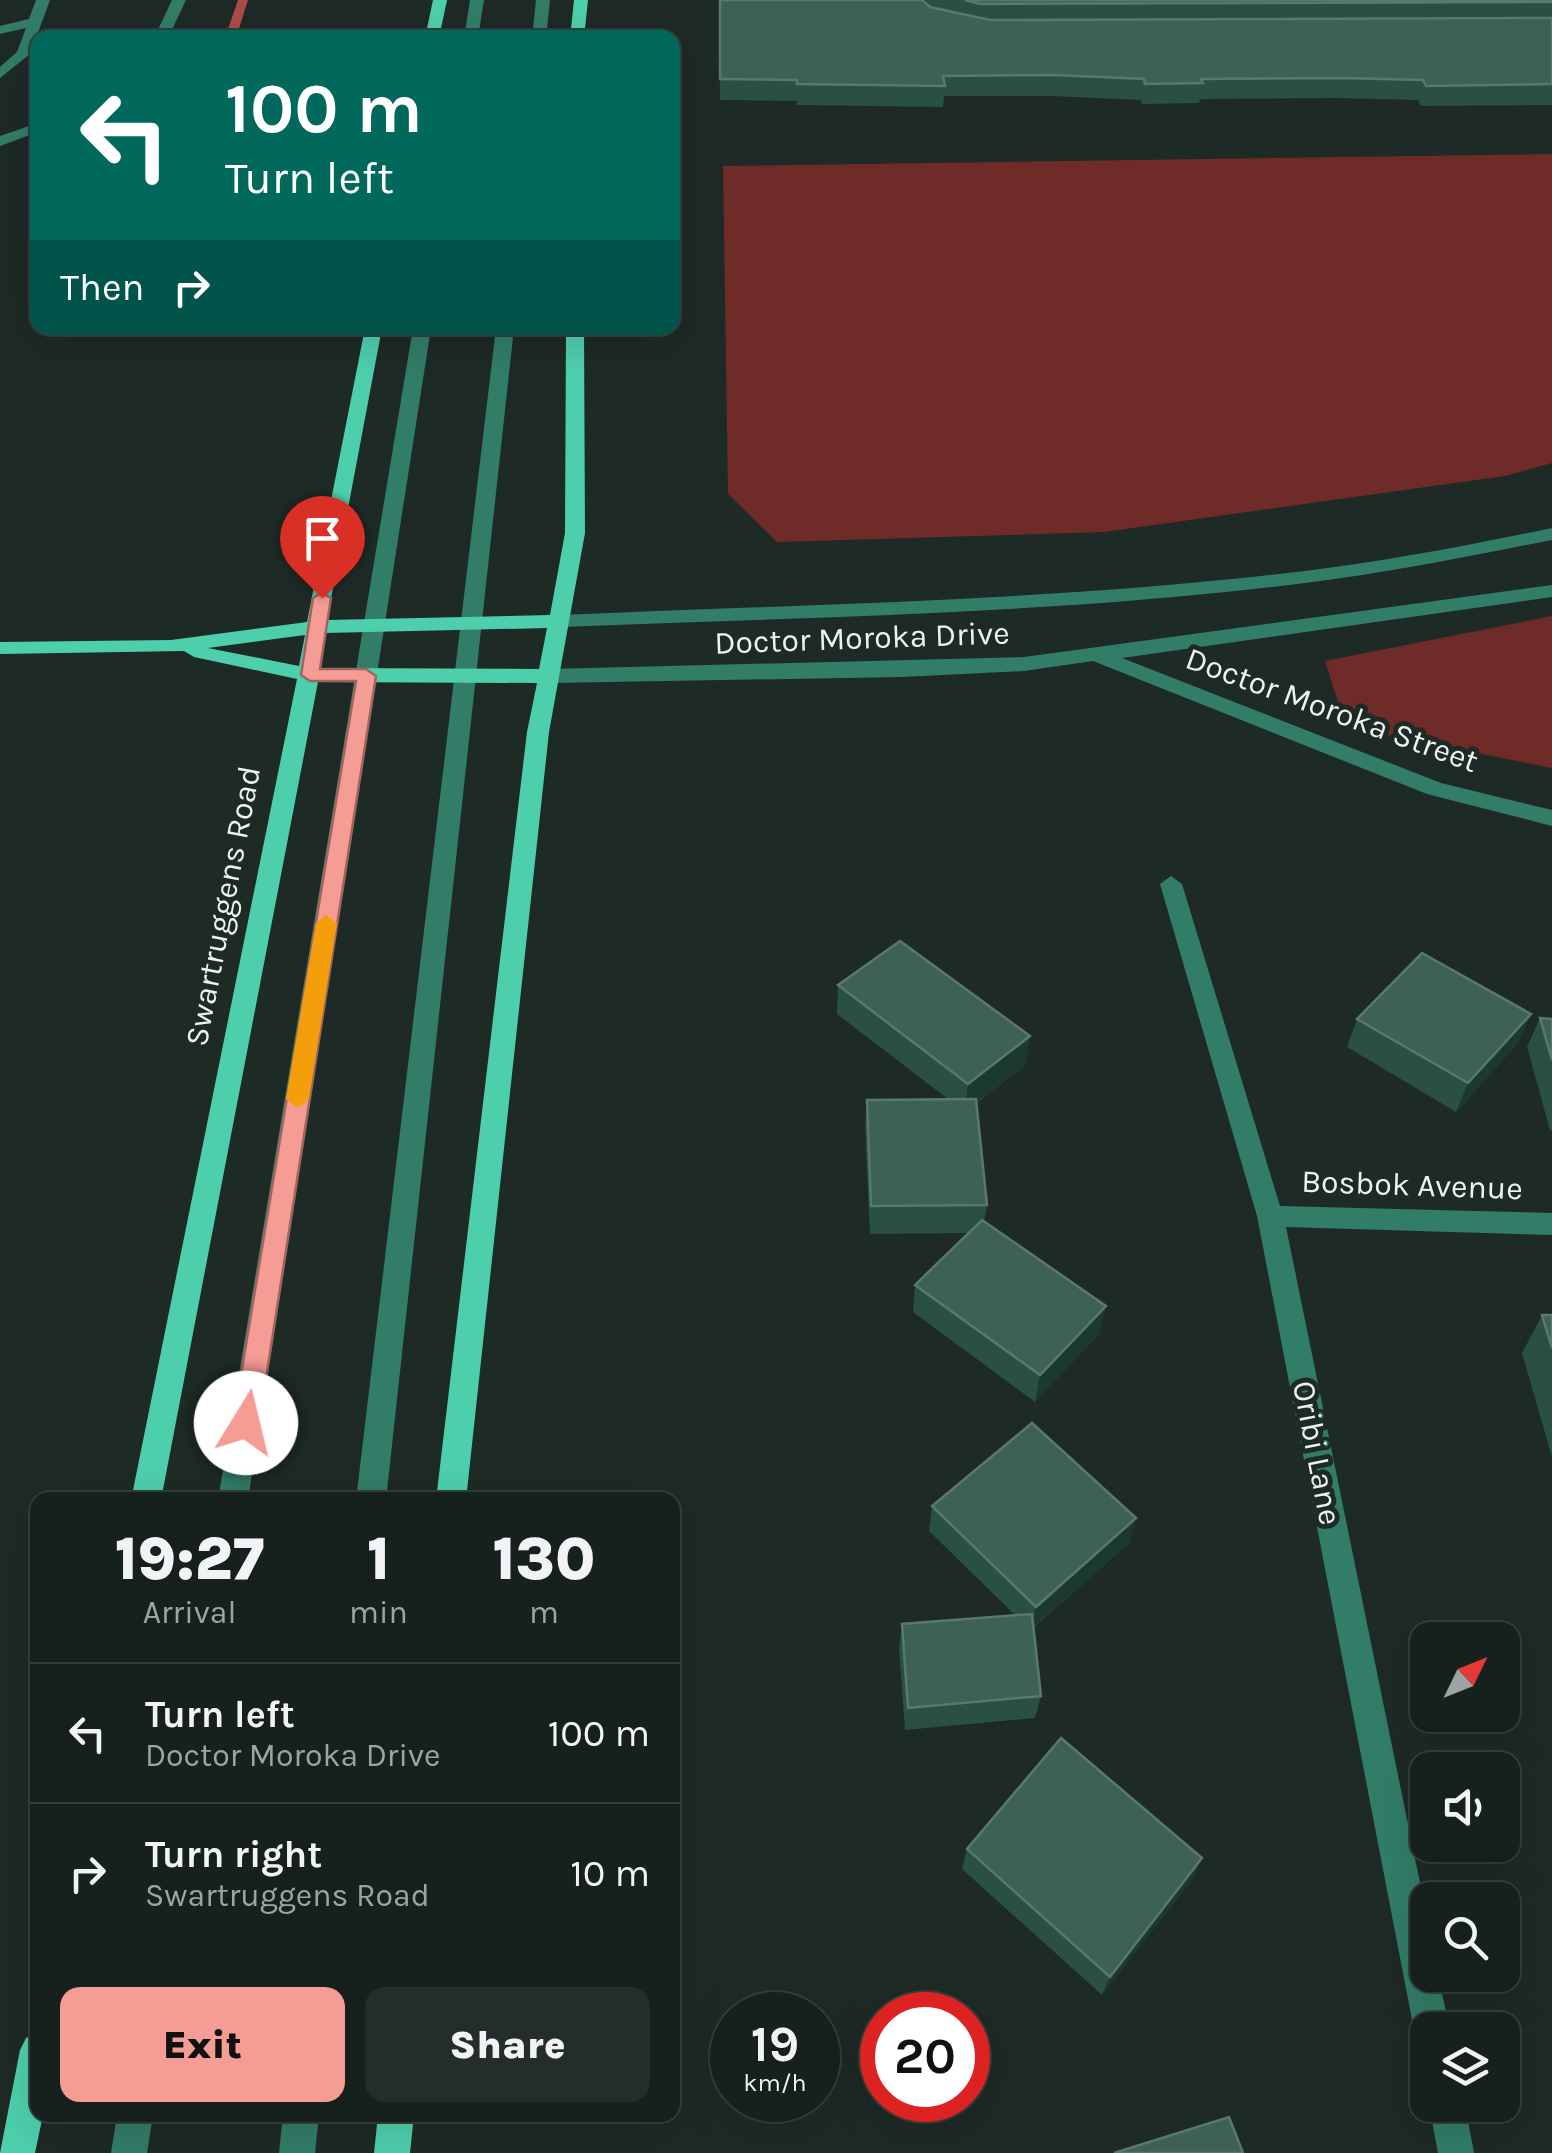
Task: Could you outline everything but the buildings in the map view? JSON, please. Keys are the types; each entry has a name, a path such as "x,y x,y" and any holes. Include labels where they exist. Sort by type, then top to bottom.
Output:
{"main road":[{"path":"434,30 440,0"},
{"path":"578,30 581,0"},
{"name":"Swartruggens Road","path":"148,1492 310,675 330,541 372,335"},
{"path":"453,1492 538,732 575,532 574,335"},
{"name":"Doctor Moroka Drive","path":"0,648 171,646 318,627 561,621"},
{"name":"Doctor Moroka Drive","path":"171,646 310,675 551,676"},
{"path":"17,2153 30,2089"},
{"path":"392,2153 395,2122"}],"street":[{"path":"33,30 44,0"},
{"path":"165,30 178,0"},
{"path":"472,30 478,0"},
{"path":"539,30 543,0"},
{"path":"0,30 36,21"},
{"path":"1,75 24,54 30,38"},
{"path":"0,140 30,130"},
{"path":"235,1492 421,335"},
{"path":"372,1492 504,335"},
{"name":"Doctor Moroka Drive","path":"561,621 1119,595 1258,584 1369,571 1552,534"},
{"name":"Doctor Moroka Drive","path":"551,676 1024,664 1552,591"},
{"name":"Doctor Moroka Street","path":"1092,654 1435,789 1552,818"},
{"name":"Oribi Lane","path":"1172,884 1270,1216 1428,2012"},
{"name":"Bosbok Avenue","path":"1270,1216 1552,1224"},
{"path":"128,2153 134,2122"},
{"path":"297,2153 300,2122"},
{"path":"1450,2122 1456,2153"}],"shaded area":[{"path":"1552,154 1552,463 1505,476 1104,532 777,542 728,494 723,166"},
{"path":"1552,616 1552,768 1346,727 1325,661"}],"waterway":[{"path":"233,30 243,0"}],"slow traffic":[{"path":"298,1099 326,923"}],"route":[{"path":"246,1423 366,676 310,675 322,598"}]}
